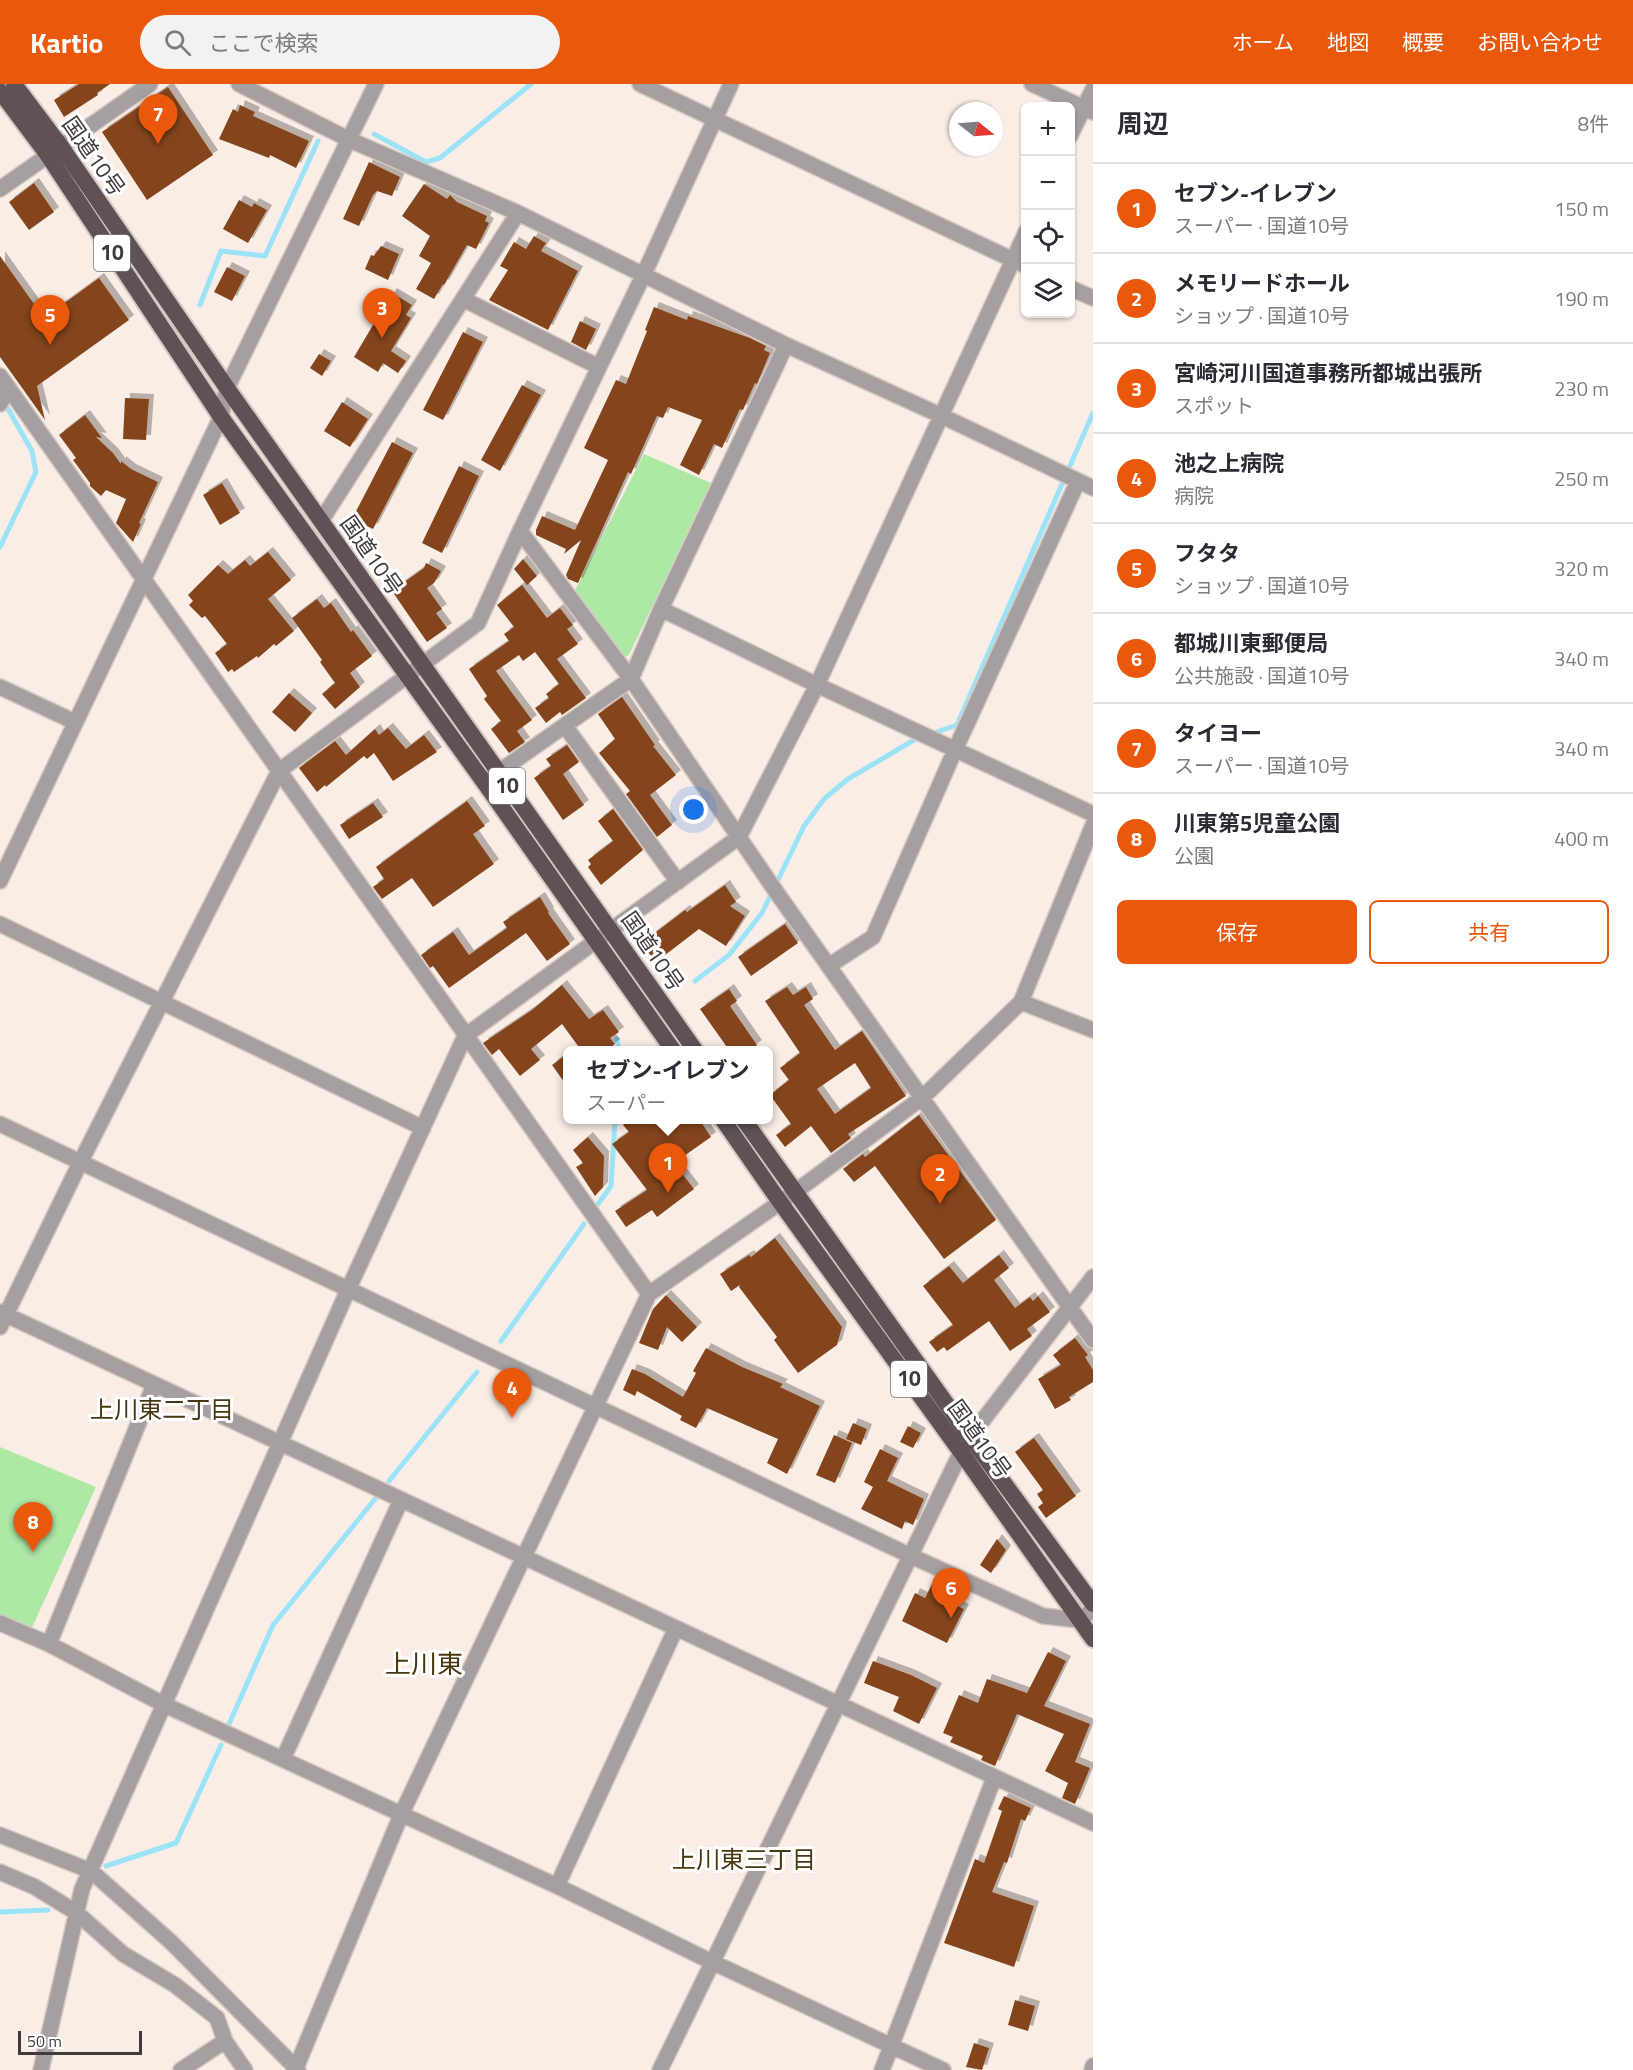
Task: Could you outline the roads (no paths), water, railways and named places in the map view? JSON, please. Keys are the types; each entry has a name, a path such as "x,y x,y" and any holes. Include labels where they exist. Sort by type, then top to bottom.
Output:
{"highway":[{"name":"国道10号","path":"14,84 220,417 407,675 610,928 692,1046"},
{"name":"国道10号","path":"0,91 54,150 321,521 422,665 596,941 670,1046"},
{"name":"国道10号","path":"726,1124 780,1202 965,1444 1093,1604"},
{"name":"国道10号","path":"747,1124 965,1444 1086,1615 1093,1640"}],"street":[{"path":"0,189 150,84"},
{"path":"239,84 350,140 518,213 786,345 1093,488"},
{"path":"0,881 220,417 227,388 376,84"},
{"path":"41,2070 82,1889 348,1290 465,1036 596,941 610,928 739,837 817,685 942,416 1019,263 640,84"},
{"path":"731,84 644,276 520,531 478,623 279,771 2,1318 280,1443 1093,1823"},
{"path":"1032,84 1088,110"},
{"path":"1075,130 1088,110 1093,89"},
{"path":"321,521 518,213"},
{"path":"1075,290 1093,298"},
{"path":"463,299 599,367"},
{"path":"491,777 631,679 661,609 786,345"},
{"path":"0,404 4,382"},
{"path":"4,382 649,1294"},
{"path":"830,965 873,937 952,748 1078,480"},
{"path":"520,531 631,679 777,893 830,965 1093,1341"},
{"path":"661,609 1093,814"},
{"path":"0,687 75,722"},
{"path":"565,726 678,882"},
{"path":"0,1834 91,1871 171,1942 297,2069 401,1815 649,1294 795,1192 923,1097 1021,1002 1093,825"},
{"path":"0,924 423,1128"},
{"path":"1021,1002 1093,1030"},
{"path":"0,1124 911,1556 1043,1616 1086,1615"},
{"path":"660,2070 965,1444 1093,1277"},
{"path":"49,1644 154,1385"},
{"path":"283,1759 401,1500"},
{"path":"0,1623 49,1644 165,1705 557,1886 712,1962 943,2070"},
{"path":"557,1886 676,1628"},
{"path":"882,2070 994,1778"},
{"path":"0,1872 35,1887 77,1913 123,1954 175,1985 217,2018 225,2041 245,2070"},
{"path":"181,2070 225,2041"}],"waterway":[{"path":"374,134 426,162 440,158 531,84"},
{"path":"200,305 221,251 265,256 318,141"},
{"path":"0,547 36,472 32,451 8,409"},
{"path":"931,734 957,725 1093,413"},
{"path":"695,981 729,955 762,913 804,826 824,799 848,779 919,737"},
{"path":"617,1039 618,1046"},
{"path":"598,1204 611,1186 615,1124"},
{"path":"501,1341 584,1224"},
{"path":"389,1481 477,1372"},
{"path":"229,1724 273,1625 375,1499"},
{"path":"106,1866 176,1843 221,1745"},
{"path":"0,1912 48,1910"}],"place":[{"name":"タイヨー","path":"158,144"},
{"name":"宮崎河川国道事務所都城出張所","path":"382,338"},
{"name":"フタタ","path":"50,345"},
{"name":"セブン-イレブン","path":"668,1193"},
{"name":"メモリードホール","path":"940,1204"},
{"name":"池之上病院","path":"512,1418"},
{"name":"川東第5児童公園","path":"33,1552"},
{"name":"都城川東郵便局","path":"951,1618"}],"district":[{"name":"上川東二丁目","path":"162,1410"},
{"name":"上川東","path":"424,1664"},
{"name":"上川東三丁目","path":"744,1860"}]}
